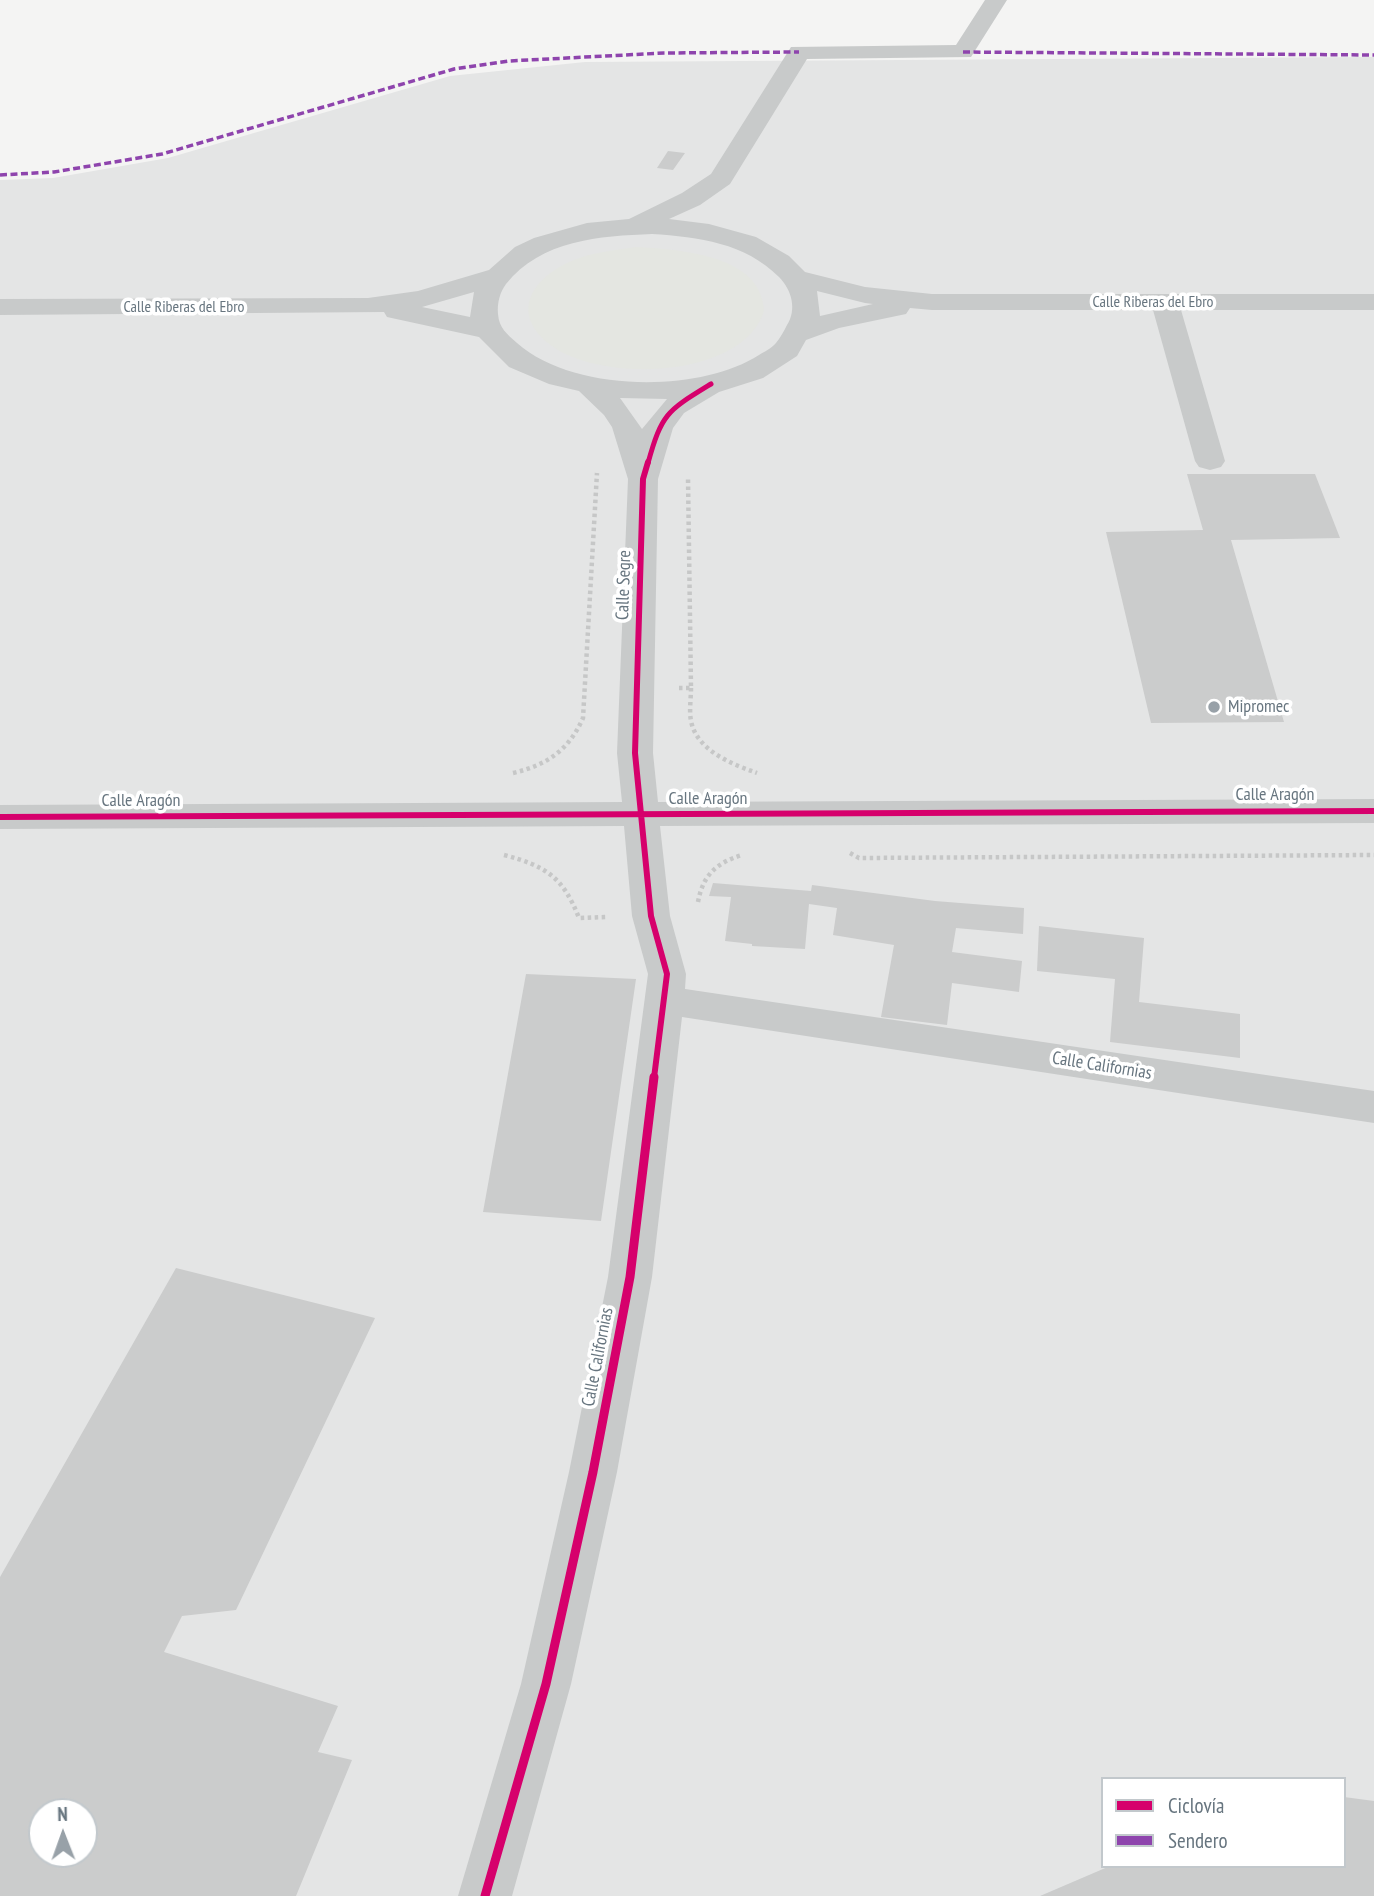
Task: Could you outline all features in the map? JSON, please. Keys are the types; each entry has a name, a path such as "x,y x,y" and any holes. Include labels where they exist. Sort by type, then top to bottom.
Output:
{"street":[{"path":"629,226 682,204 721,179 799,52 963,52 996,0"},
{"path":"721,179 726,218 737,240"},
{"path":"629,226 685,228 737,240 778,260 796,278 803,289 807,311 798,334 788,347 765,363 711,384 652,391 591,387 533,370 506,352 488,331 483,309 489,287 516,259 543,245 593,231 629,226"},
{"name":"Calle Riberas del Ebro","path":"0,307 368,306 421,299 497,276"},
{"name":"Calle Riberas del Ebro","path":"796,278 865,295 932,302 1374,302"},
{"name":"Calle Riberas del Ebro","path":"798,334 831,321 932,302"},
{"path":"1165,302 1210,461"},
{"name":"Calle Riberas del Ebro","path":"368,306 444,319 488,331"},
{"name":"Calle Segre","path":"642,815 635,753 643,479 658,427 674,407 711,384"},
{"name":"Calle Segre","path":"591,387 614,405 626,422 643,479"},
{"name":"Calle Aragón","path":"0,817 1374,811"},
{"name":"Calle Californias","path":"485,1896 546,1684 593,1472 630,1277 667,974 651,916 642,815"},
{"name":"Calle Californias","path":"663,1000 1374,1107"}],"path":[{"path":"510,774 555,760 572,742 583,718 597,466"},
{"path":"835,814 836,845 859,858 1374,855"},
{"path":"651,916 696,916 701,882 711,869 745,854"}],"shaded area":[{"path":"1374,57 1374,1896 0,1896 0,180 53,178 168,158 450,76 585,62"},
{"path":"637,247 690,252 727,263 743,272 755,284 764,308 749,336 726,352 697,363 631,369 598,365 570,356 548,343 536,331 530,318 529,306 532,295 548,275 582,257"}],"building":[{"path":"668,151 685,153 673,170 657,168"},
{"path":"1187,474 1315,474 1340,538 1231,540 1284,722 1151,723 1106,532 1203,530"},
{"path":"713,883 811,891 812,885 935,901 1024,908 1023,934 956,928 952,952 1022,961 1019,992 952,983 947,1025 881,1017 894,945 833,935 837,908 809,904 805,949 752,946 725,941 731,897 709,896"},
{"path":"1039,926 1144,938 1139,1002 1240,1014 1240,1058 1110,1042 1115,979 1037,971"},
{"path":"526,974 636,979 601,1221 483,1212"},
{"path":"176,1268 375,1318 236,1610 182,1616 164,1652 338,1706 318,1752 352,1760 296,1896 0,1896 0,1577"},
{"path":"1346,1797 1374,1801 1374,1896 1040,1896 1105,1868 1346,1868"}],"marked path":[{"path":"0,175 54,172 162,154 454,69 509,61 664,53 799,52"},
{"path":"963,52 1374,55"}],"cycle path":[{"path":"485,1896 546,1684 593,1472 630,1277 667,974 651,916 635,753 643,479 658,427 674,407 711,384"},
{"path":"0,817 1374,811"}],"place":[{"name":"Mipromec","path":"1214,707"}]}
